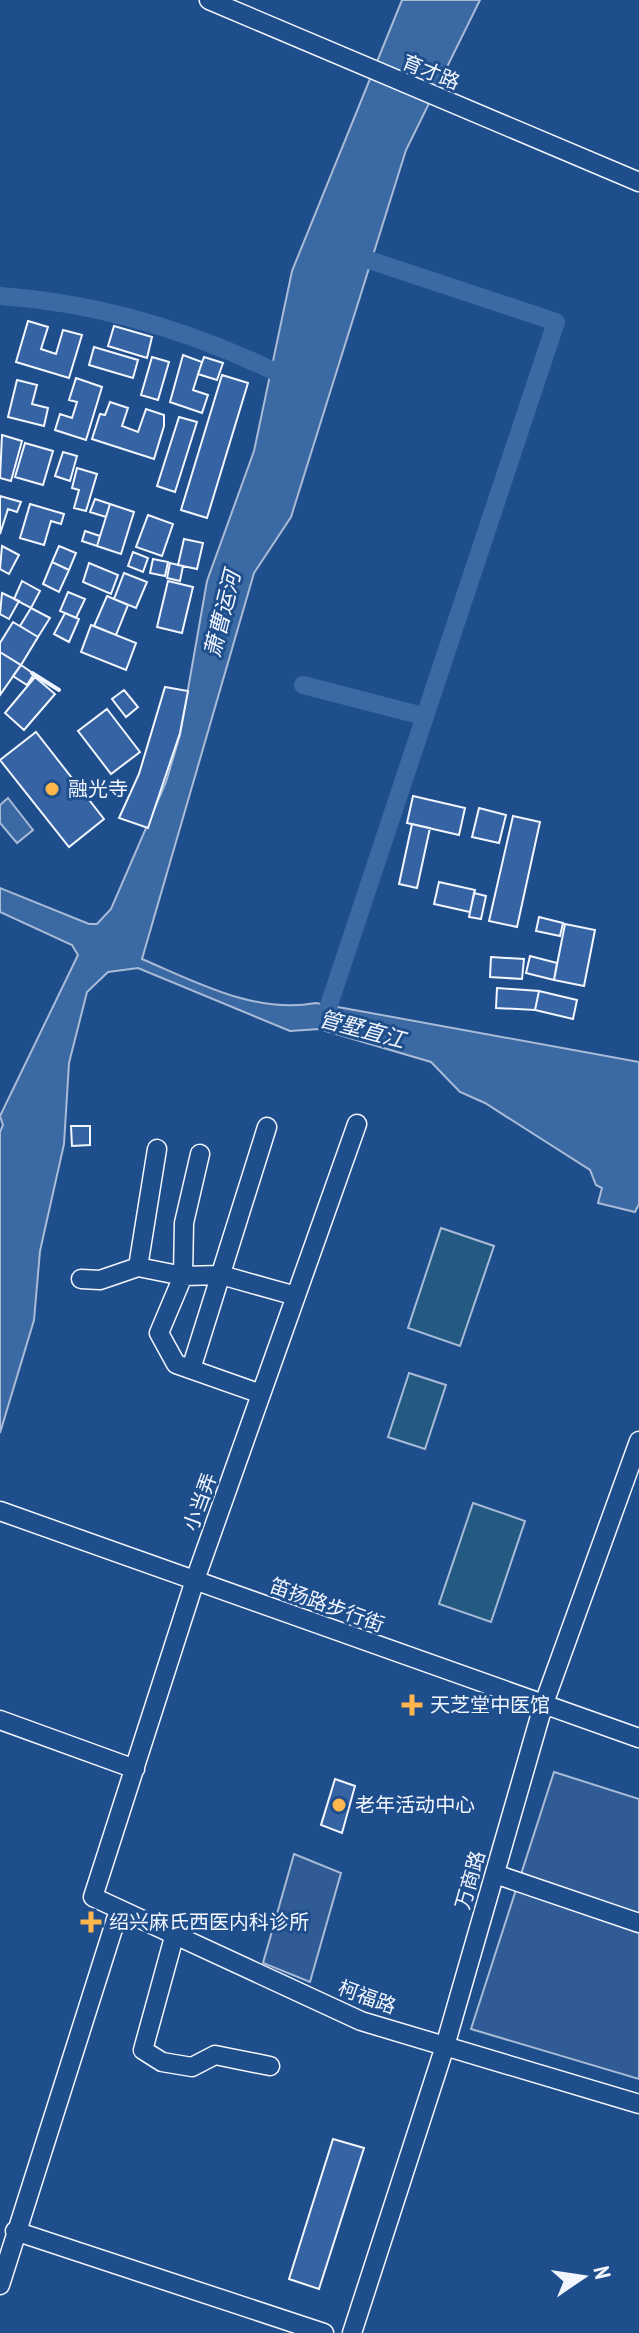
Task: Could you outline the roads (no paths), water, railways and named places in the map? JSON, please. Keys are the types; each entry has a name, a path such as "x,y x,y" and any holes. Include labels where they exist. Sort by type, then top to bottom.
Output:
{"street":[{"name":"育才路","path":"209,0 308,45 639,182"},
{"name":"小当弄","path":"93,1897 195,1580 357,1124"},
{"path":"191,1369 267,1127"},
{"path":"138,1267 157,1149"},
{"path":"200,1154 184,1223 183,1276 159,1333 176,1364 261,1394"},
{"path":"81,1279 100,1280 138,1267 183,1276 221,1275 296,1296"},
{"name":"万商路","path":"352,2333 445,2046 543,1706 639,1441"},
{"name":"笛扬路步行街","path":"0,1511 639,1738"},
{"path":"0,1720 135,1769"},
{"path":"495,1874 639,1923"},
{"name":"柯福路","path":"93,1897 361,2021 639,2104"},
{"path":"0,2285 119,1910"},
{"path":"174,1937 143,2050 162,2062 192,2067 215,2055 270,2066"},
{"path":"15,2231 324,2333"}],"water":[{"path":"402,0 480,0 406,150 291,517 254,573 142,959 249,1000 293,1005 316,1003 639,1062 639,1204 635,1212 598,1203 602,1188 596,1185 590,1170 485,1103 460,1092 431,1062 319,1029 290,1031 138,968 108,972 87,992 69,1063 64,1144 40,1251 34,1320 0,1433 0,1132 3,1125 0,1116 78,955 72,945 0,912 0,888 89,924 97,924 111,909 166,782 180,735 207,581 254,451 292,271"},
{"path":"8,798 33,830 17,843 0,823 0,805"}],"waterway":[{"name":"管墅直江","path":"326,1014 556,322 348,253"},
{"path":"0,296 75,306 149,323 221,348 290,379"},
{"path":"303,685 423,716"}],"place":[{"name":"融光寺","path":"52,789"},
{"name":"天芝堂中医馆","path":"412,1705"},
{"name":"老年活动中心","path":"339,1805"},
{"name":"绍兴麻氏西医内科诊所","path":"91,1922"}],"water label":[{"name":"萧曹运河","path":"222,614"}]}
